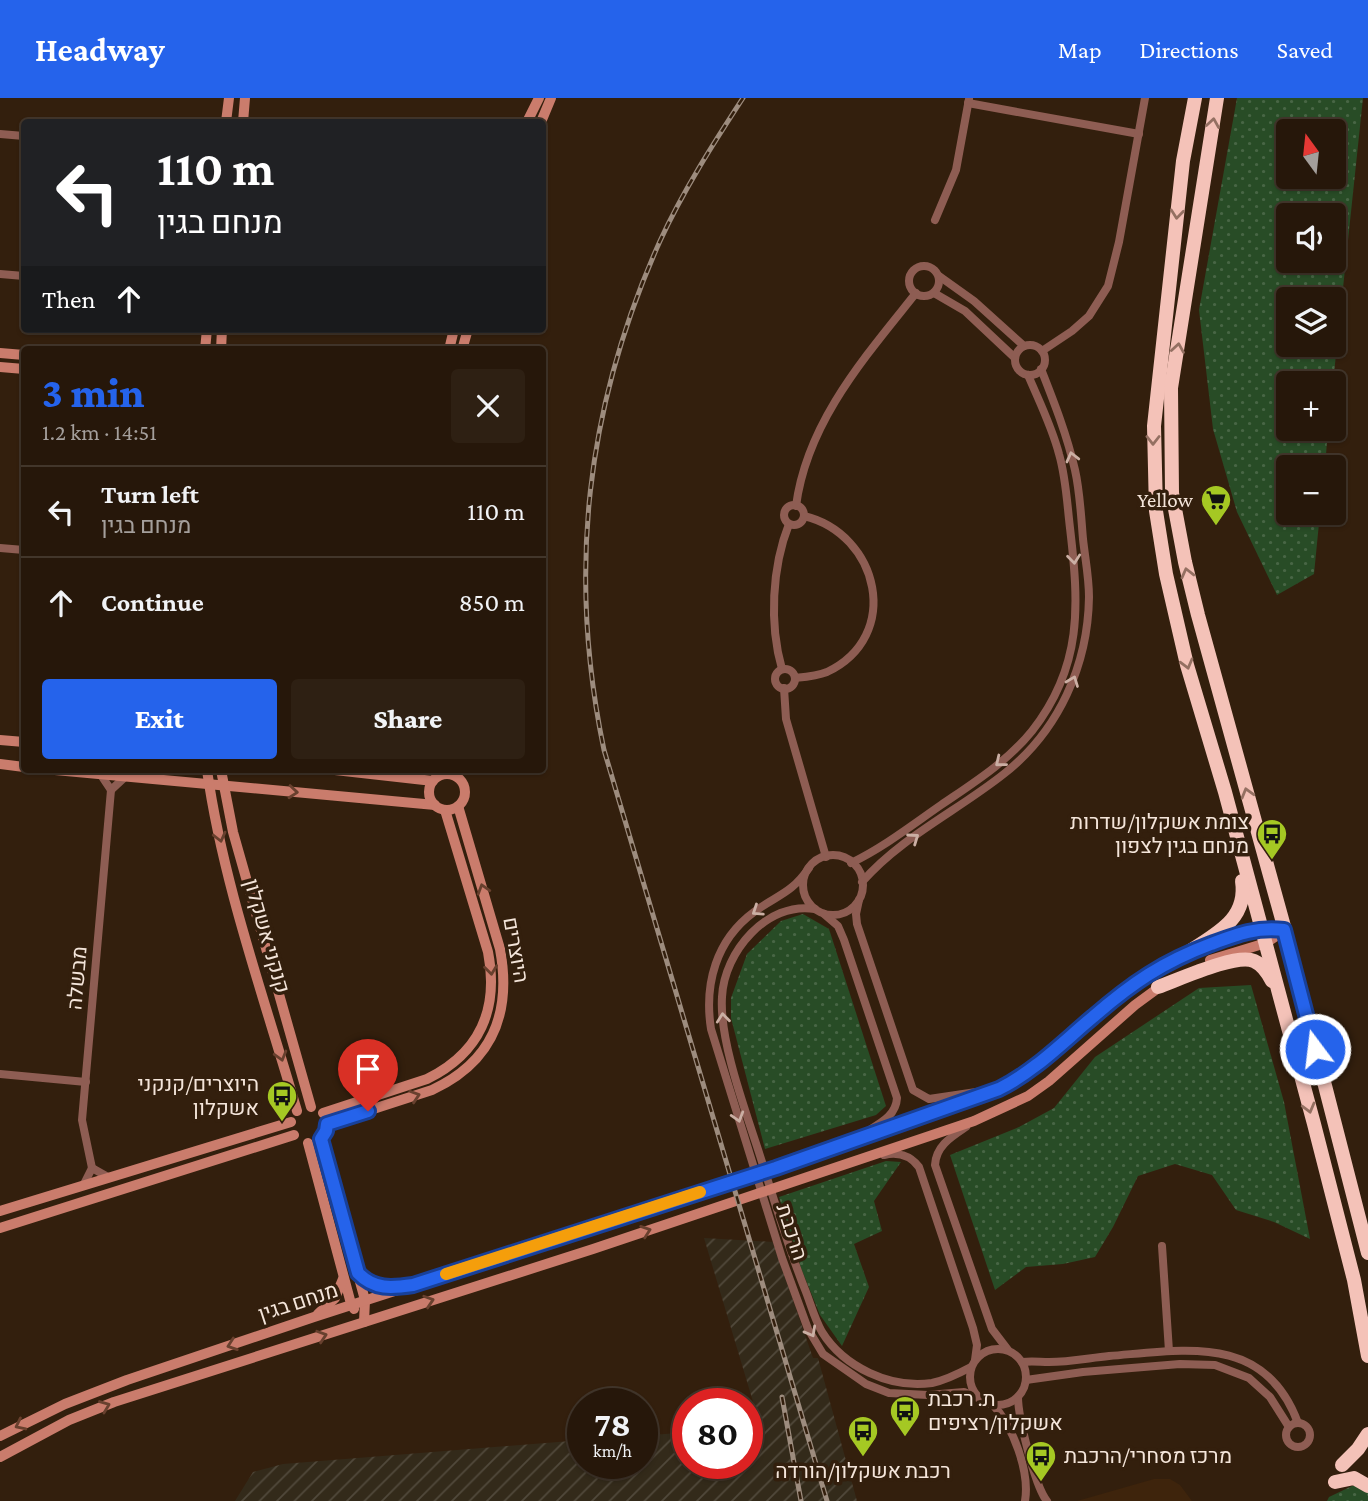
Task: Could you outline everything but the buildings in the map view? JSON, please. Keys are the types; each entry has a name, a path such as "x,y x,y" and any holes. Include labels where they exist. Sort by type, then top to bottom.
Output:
{"highway":[{"path":"1195,98 1182,161 1155,414 1153,462 1156,510 1166,574 1187,665 1266,943 1354,1280 1368,1356"},
{"path":"1217,98 1171,388 1172,493 1198,615 1368,1253"},
{"path":"1187,953 1220,930 1242,906 1244,894 1236,831"},
{"path":"1158,987 1228,962 1245,959 1254,961 1267,971 1279,995"},
{"path":"1342,1465 1368,1434"},
{"path":"1335,1482 1354,1478 1368,1486"}],"street":[{"path":"226,119 229,98"},
{"path":"243,119 244,98"},
{"path":"528,119 539,98"},
{"path":"542,119 551,98"},
{"path":"1042,351 1089,316 1108,286 1116,260 1145,98"},
{"path":"935,220 956,170 969,101 1139,134"},
{"path":"0,134 21,136"},
{"path":"851,863 874,852 1005,758 1031,732 1060,684 1074,637 1077,593 1064,476 1052,430 1028,375 1018,369 1015,358 965,311 934,293 922,296 916,293 909,279 915,269 926,265 936,271 1024,346"},
{"path":"0,274 21,276"},
{"path":"934,293 939,276"},
{"path":"796,506 799,478 822,424 854,372 916,293"},
{"path":"1015,358 1024,346 1032,345 1042,351 1045,362 1041,369 1028,375"},
{"path":"0,353 21,355"},
{"path":"0,366 21,369"},
{"path":"862,882 884,859 1021,760 1055,717 1070,690 1079,665 1085,638 1089,594 1079,496 1070,451 1041,369"},
{"path":"782,669 776,644 775,598 781,550 789,524 785,514 788,508 796,506 802,509 804,516"},
{"path":"789,524 797,525 804,516"},
{"path":"795,678 827,671 850,655 866,634 874,608 871,579 861,555 839,532 804,516"},
{"path":"0,548 21,550"},
{"path":"795,678 790,670 782,669 776,674 775,681 784,688 786,719 826,857"},
{"path":"784,688 791,686 795,678"},
{"path":"0,740 21,742"},
{"path":"0,764 21,767"},
{"path":"83,773 208,783 440,808 458,806 464,798 464,786 460,779 451,773 436,776 386,773"},
{"name":"קנקני אשקלון","path":"207,773 211,804 233,889 298,1111"},
{"name":"קנקני אשקלון","path":"221,773 252,904 311,1107"},
{"path":"101,775 111,790 125,777"},
{"path":"436,776 429,795 440,808"},
{"path":"182,781 196,789 211,804"},
{"path":"227,804 236,795 250,788"},
{"name":"מבשלה","path":"92,1168 82,1128 111,790"},
{"name":"היוצרים","path":"327,1124 447,1083 478,1057 500,1016 505,994 505,972 458,806"},
{"name":"היוצרים","path":"323,1113 427,1079 440,1072 468,1049 488,1012 492,973 488,952 440,808"},
{"path":"852,1141 891,1116 896,1108 897,1098 838,926 809,903 803,886 809,868 826,857 842,857 859,871 862,882 856,914 857,924 913,1090 929,1099 999,1089"},
{"name":"הרכבת","path":"809,868 796,885 742,921 717,959 709,985 711,1029 782,1258 808,1329 823,1354 846,1371 866,1384 889,1392 935,1395 964,1392 980,1399"},
{"path":"824,914 844,913 859,900"},
{"name":"הרכבת","path":"815,909 789,909 763,923 749,936 735,957 722,995 722,1018 741,1097 797,1271 822,1331 848,1360 866,1371 886,1379 921,1384 948,1379 973,1363"},
{"name":"מנחם בגין","path":"0,1436 65,1404 127,1380 365,1300 776,1168 999,1089 1020,1079 1096,1014 1156,968 1187,953 1262,928 1284,930"},
{"name":"מנחם בגין","path":"0,1457 69,1420 114,1402 785,1185 974,1121 1028,1096 1158,987 1180,973 1201,963 1266,943 1284,930"},
{"path":"0,1074 86,1082"},
{"path":"0,1211 291,1122 298,1111 311,1107 323,1113 327,1124 326,1131 321,1139 303,1142 294,1135 291,1122"},
{"path":"974,1121 943,1144 934,1165 992,1329 1008,1350 1023,1362 1205,1350 1245,1361 1260,1370 1287,1397 1298,1423"},
{"path":"0,1228 294,1135"},
{"path":"321,1139 365,1300 365,1322"},
{"path":"309,1143 351,1305 365,1322"},
{"path":"853,1161 892,1153 914,1160 919,1167 977,1345 970,1384 980,1399 993,1405 1002,1405 1018,1397"},
{"path":"84,1184 92,1168 108,1177"},
{"path":"1162,1246 1169,1351"},
{"path":"358,1273 373,1285 413,1285"},
{"path":"314,1317 335,1298 344,1277"},
{"path":"973,1363 990,1349 1008,1350"},
{"path":"1023,1362 1026,1380 1018,1397 1021,1423 1045,1500"},
{"path":"1026,1380 1166,1365 1215,1365 1249,1378 1270,1397 1289,1427"},
{"path":"993,1405 1010,1427 1027,1483 1025,1501"},
{"path":"1298,1423 1304,1424 1310,1432 1309,1441 1301,1447 1292,1446 1286,1433 1289,1427 1298,1423"},
{"path":"1025,1501 1032,1496 1045,1500"}],"shaded area":[{"path":"704,1238 773,1242 813,1358 818,1358 857,1501 235,1501 253,1472 283,1464 567,1441 567,1479 658,1479 658,1435 672,1433 672,1479 763,1479 763,1388 749,1388"},
{"path":"1154,1479 1170,1479 1180,1485 1192,1501 1077,1501"}],"green space":[{"path":"1237,98 1363,98 1346,260 1346,203 1276,203 1276,273 1345,273 1343,287 1276,287 1276,357 1336,357 1334,371 1276,371 1276,441 1327,441 1326,455 1276,455 1276,525 1319,525 1314,574 1277,595 1237,512 1213,429 1199,310"},
{"path":"803,914 829,929 886,1106 876,1115 765,1149 731,1018 731,998 747,954 781,921"},
{"path":"1251,985 1284,1102 1310,1239 1274,1222 1236,1210 1212,1175 1175,1164 1138,1176 1095,1257 1063,1264 1026,1267 995,1290 950,1155 1019,1127 1054,1108 1095,1057 1199,988"},
{"path":"886,1161 901,1162 874,1201 882,1231 854,1244 869,1287 842,1346 820,1315 801,1268 779,1197"},
{"path":"1352,1486 1358,1486 1368,1492 1368,1501 1327,1501 1329,1497"}],"railway":[{"path":"743,98 688,186 669,222 635,303 615,365 600,428 590,491 586,555 587,619 593,684 604,750 827,1501"},
{"path":"782,1397 801,1501"}],"slow traffic":[{"path":"446,1274 700,1192"}],"place":[{"name":"Yellow","path":"1216,527"},
{"name":"צומת אשקלון/שדרות מנחם בגין לצפון","path":"1272,861"},
{"name":"היוצרים/קנקני אשקלון","path":"282,1123"},
{"name":"ת. רכבת אשקלון/רציפים","path":"905,1438"},
{"name":"רכבת אשקלון/הורדה","path":"863,1458"},
{"name":"מרכז מסחרי/הרכבת","path":"1041,1483"}],"route":[{"path":"368,1111 327,1124 321,1139 358,1273 373,1285 396,1287 413,1285 776,1168 999,1089 1020,1079 1096,1014 1156,968 1223,939 1262,928 1284,930 1315,1049"}]}
